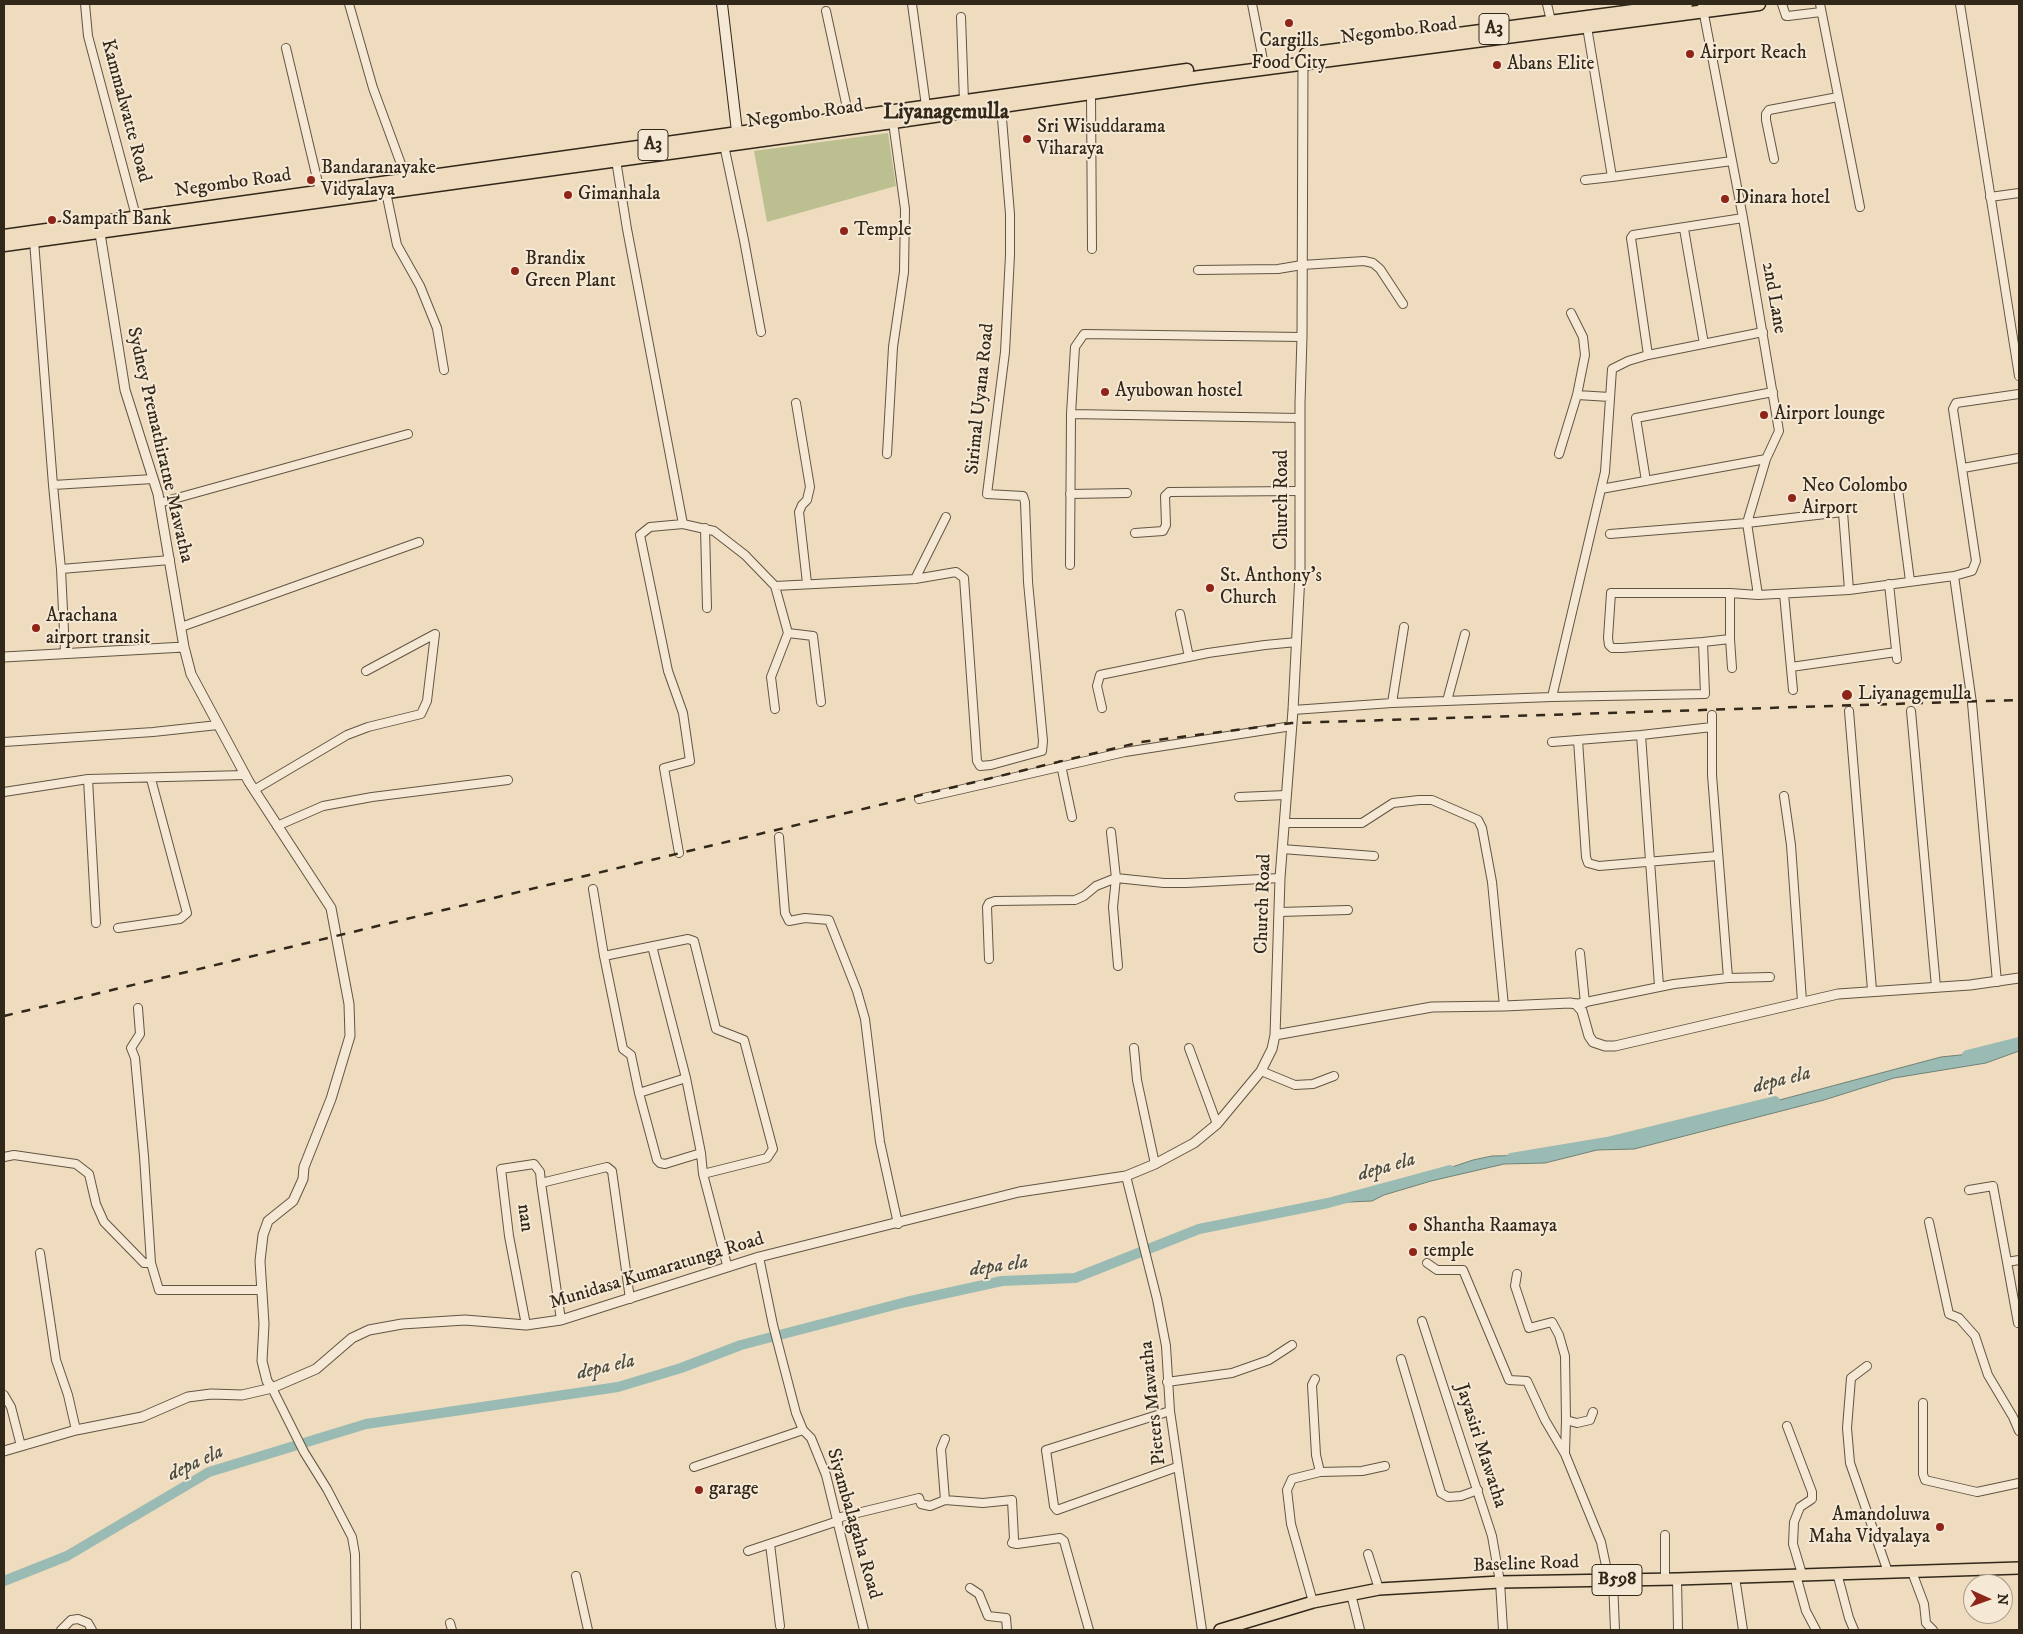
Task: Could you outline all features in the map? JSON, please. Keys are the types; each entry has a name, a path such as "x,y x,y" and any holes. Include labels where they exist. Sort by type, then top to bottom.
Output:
{"highway":[{"name":"Negombo Road","path":"4,236 99,227 386,192 408,184 738,138 893,122 1091,94 1644,6 1686,4"},
{"name":"Negombo Road","path":"137,222 320,191 408,184 616,160 724,145 738,138 848,117 1263,60 1302,59 1587,27 1702,8 1759,4"},
{"name":"Negombo Road","path":"4,245 34,241 99,227"}],"main road":[{"path":"722,4 738,138"},
{"name":"Baseline Road","path":"1220,1630 1313,1602 1379,1589 1500,1582 1677,1579 2019,1568"}],"street":[{"name":"Kammalwatte Road","path":"85,4 84,13 88,36 137,222"},
{"path":"349,4 373,88 408,184"},
{"path":"912,4 926,106"},
{"path":"1252,4 1263,60"},
{"path":"1547,4 1551,21"},
{"path":"1782,4 1786,16 1820,8 1860,208"},
{"path":"1960,4 1990,197 2017,343 2019,376"},
{"name":"2nd Lane","path":"1702,8 1743,218 1774,392 1779,431 1766,459 1747,523 1758,595"},
{"path":"826,11 848,117"},
{"path":"960,16 964,101"},
{"path":"1587,27 1612,177"},
{"path":"286,48 320,191"},
{"name":"Church Road","path":"1275,1036 1280,878 1297,642 1302,337 1302,59"},
{"path":"1091,94 1092,249"},
{"path":"1774,159 1766,120 1766,114 1769,110 1838,98"},
{"name":"Sirimal Uyana Road","path":"915,579 956,572 964,578 977,761 980,766 991,765 1042,751 1043,741 1028,582 1025,502 1023,496 988,494 1004,352 1010,255 1010,204 1001,106"},
{"path":"887,454 893,347 904,272 904,209 893,122"},
{"path":"724,145 761,332"},
{"path":"616,160 626,229 683,524"},
{"path":"1585,180 1732,161"},
{"path":"386,192 397,245 420,286 437,328 444,370"},
{"path":"1990,197 2019,193"},
{"path":"1648,355 1631,238 1633,236 1743,218"},
{"name":"Sydney Premathiratne Mawatha","path":"99,227 126,390 159,503 184,647 191,674 245,776 331,908 348,1004 350,1036 331,1099 304,1167 303,1179 293,1201 268,1222 263,1235 260,1260 264,1343 262,1361 267,1381 272,1388"},
{"path":"1684,229 1704,344"},
{"path":"34,241 61,569 65,652"},
{"path":"1198,270 1278,269 1302,265 1364,261 1380,269 1403,304"},
{"path":"1560,454 1577,395 1585,355 1583,337 1571,313"},
{"path":"1552,697 1605,472 1612,369 1628,361 1648,355 1763,332"},
{"path":"1070,564 1071,414 1075,347 1084,334 1302,337"},
{"path":"1646,481 1636,418 1774,392"},
{"path":"1730,639 1612,648 1608,645 1611,593 1784,594 1848,590 1954,576 1972,571 1976,561 1953,408 1956,403 2019,394"},
{"path":"1577,395 1610,397"},
{"path":"796,402 810,487 808,500 802,505 799,512 807,583"},
{"path":"1071,414 1300,418"},
{"path":"159,503 408,434"},
{"path":"1963,468 2019,458"},
{"path":"1601,490 1766,459"},
{"path":"53,485 153,480"},
{"path":"1898,489 1910,581"},
{"path":"1135,533 1163,531 1166,525 1165,496 1169,492 1300,491"},
{"path":"1070,494 1127,493"},
{"path":"1610,534 1747,523 1843,512 1848,590"},
{"path":"775,586 915,579 946,517"},
{"path":"679,854 664,768 690,761 683,713 668,671 640,535 650,527 683,524 714,531 745,555 775,586 788,633 771,677 775,709"},
{"path":"705,528 707,608"},
{"path":"181,627 419,542"},
{"path":"61,569 170,560"},
{"path":"1954,576 1972,703 1997,982"},
{"path":"1791,667 1896,655 1890,584"},
{"path":"1730,593 1732,668"},
{"path":"1784,594 1794,690"},
{"path":"1180,614 1189,657"},
{"path":"1392,702 1404,627"},
{"path":"788,633 813,636 821,702"},
{"path":"254,790 347,735 368,726 421,714 427,701 436,634 366,671"},
{"path":"1447,702 1464,634"},
{"path":"1102,708 1097,686 1100,676 1189,657 1297,642"},
{"path":"1293,710 1392,702 1705,694 1703,642"},
{"path":"4,656 184,647"},
{"path":"1849,711 1872,990"},
{"path":"1911,711 1936,987"},
{"path":"1712,715 1712,775 1728,978"},
{"path":"4,742 153,732 218,725"},
{"path":"919,799 1061,765 1134,751 1292,726"},
{"path":"1552,742 1712,727"},
{"path":"1641,735 1659,986"},
{"path":"1578,740 1586,857 1588,863 1599,866 1718,856"},
{"path":"1061,765 1072,817"},
{"path":"4,792 88,779 245,776"},
{"path":"88,779 96,923"},
{"path":"118,928 180,918 187,913 151,779"},
{"path":"277,826 323,806 372,797 508,780"},
{"path":"1239,797 1286,795"},
{"path":"1784,796 1791,845 1802,1001"},
{"path":"1284,822 1362,824 1393,803 1432,800 1478,820 1482,828 1492,882 1504,1006"},
{"path":"1111,832 1116,878 1113,907 1118,966"},
{"path":"779,837 785,913 788,921 805,918 829,920 857,991 865,1020 880,1142 898,1224"},
{"path":"1282,849 1374,856"},
{"path":"989,960 987,907 989,903 1013,900 1074,900 1084,896 1096,886 1116,878 1186,883 1280,878"},
{"path":"592,889 623,1049 631,1056 639,1093 660,1164 701,1153"},
{"path":"1280,912 1348,910"},
{"path":"604,956 688,939 694,941 716,1028 744,1040 773,1149 767,1158 703,1174"},
{"path":"652,946 686,1078 701,1153 703,1174 727,1266"},
{"path":"1580,953 1580,1003 1589,1036 1598,1045 1610,1046 1630,1043 1838,994 1997,982 2019,978"},
{"path":"1275,1036 1432,1007 1580,1003 1659,986 1728,978 1770,977"},
{"path":"138,1008 140,1034 131,1048 135,1058 144,1146 151,1263 159,1290 262,1290"},
{"name":"Munidasa Kumaratunga Road","path":"4,1451 76,1430 142,1417 188,1397 211,1394 242,1396 272,1388 316,1369 352,1338 369,1330 402,1324 464,1320 526,1325 562,1320 759,1256 898,1224 1019,1192 1126,1176 1156,1164 1194,1144 1217,1124 1261,1071 1272,1049 1275,1036"},
{"path":"1134,1048 1137,1080 1156,1164"},
{"path":"1189,1048 1217,1124"},
{"path":"1261,1071 1295,1085 1313,1084 1334,1076"},
{"path":"639,1093 686,1078"},
{"path":"4,1157 14,1155 76,1164 89,1174 96,1204 104,1222 144,1263 151,1263"},
{"name":"nan","path":"526,1325 509,1236 501,1169 534,1164 540,1172 541,1183"},
{"path":"562,1320 541,1183 607,1167 612,1171 630,1299"},
{"name":"Pieters Mawatha","path":"1126,1176 1157,1299 1164,1337 1177,1467 1202,1630"},
{"path":"1969,1190 1993,1186 2018,1323"},
{"path":"1929,1222 1949,1314 1959,1318 1975,1336 1988,1375 2013,1417 2019,1432"},
{"path":"40,1254 56,1360 68,1395 76,1430"},
{"name":"Siyambalagaha Road","path":"759,1256 777,1342 796,1413 803,1430 811,1438 826,1475 864,1630"},
{"path":"2007,1262 2019,1260"},
{"path":"1427,1263 1437,1270 1463,1270 1509,1380 1527,1381 1545,1420 1565,1454 1601,1542 1611,1580 1615,1630"},
{"path":"1517,1274 1515,1286 1529,1328 1552,1322 1564,1356 1565,1454"},
{"name":"Jayasiri Mawatha","path":"1422,1320 1492,1536 1500,1582 1503,1630"},
{"path":"1167,1382 1232,1373 1268,1360 1292,1345"},
{"path":"1401,1359 1441,1493 1448,1497 1461,1496 1478,1490"},
{"path":"1866,1366 1851,1378 1847,1428 1850,1462 1888,1572"},
{"path":"1315,1379 1312,1385 1316,1455 1320,1472"},
{"path":"272,1388 304,1452 327,1489 352,1536 355,1554 356,1630"},
{"path":"4,1395 10,1408 21,1446"},
{"path":"1924,1403 1923,1474 1925,1480 1977,1492 2019,1483"},
{"path":"1170,1411 1046,1450 1054,1506 1057,1510 1177,1467"},
{"path":"1566,1420 1578,1423 1590,1420 1593,1412"},
{"path":"1787,1426 1812,1492 1812,1499 1800,1508 1794,1522 1793,1544 1806,1611 1816,1630"},
{"path":"694,1467 803,1430"},
{"path":"945,1500 941,1449 946,1440"},
{"path":"1313,1602 1291,1524 1287,1490 1292,1479 1320,1472 1362,1471 1385,1466"},
{"path":"748,1551 837,1520 919,1498 921,1504 930,1506 945,1500 983,1503 1012,1500 1014,1539 1012,1543 1060,1538 1064,1541 1089,1630"},
{"path":"1665,1535 1665,1579"},
{"path":"770,1544 780,1626"},
{"path":"1368,1554 1379,1589"},
{"path":"1912,1572 1924,1604 1926,1623 1933,1630"},
{"path":"1837,1573 1854,1630"},
{"path":"576,1576 588,1630"},
{"path":"1735,1577 1743,1630"},
{"path":"1677,1579 1678,1630"},
{"path":"970,1588 979,1594 988,1616 1006,1618 1007,1630"},
{"path":"1351,1594 1360,1630"},
{"path":"61,1630 71,1620 78,1619 88,1623 92,1630"}],"green space":[{"path":"888,133 896,186 767,222 754,151"}],"water":[{"path":"2019,1043 2019,1051 1986,1063 1894,1078 1824,1100 1634,1149 1597,1150 1545,1163 1504,1164 1431,1181 1384,1195 1372,1201 1328,1203 1371,1194 1473,1160 1492,1156 1544,1155 1607,1142 1742,1110 1941,1057 1998,1051"}],"waterway":[{"name":"depa ela","path":"1967,1055 2019,1042"},
{"name":"depa ela","path":"1511,1158 1607,1142 1775,1101"},
{"name":"depa ela","path":"4,1581 67,1556 209,1472 366,1424 618,1387 681,1368 741,1345 906,1302 1002,1281 1075,1278 1199,1229 1328,1203 1450,1170"}],"railway":[{"path":"4,1016 1141,742 1292,723 2019,700"}],"place":[{"name":"Cargills Food City","path":"1289,23"},
{"name":"Airport Reach","path":"1690,54"},
{"name":"Abans Elite","path":"1497,65"},
{"name":"Sri Wisuddarama Viharaya","path":"1027,139"},
{"name":"Bandaranayake Vidyalaya","path":"311,180"},
{"name":"Gimanhala","path":"568,195"},
{"name":"Dinara hotel","path":"1725,199"},
{"name":"Sampath Bank","path":"52,220"},
{"name":"Temple","path":"844,231"},
{"name":"Brandix Green Plant","path":"515,271"},
{"name":"Ayubowan hostel","path":"1105,392"},
{"name":"Airport lounge","path":"1764,415"},
{"name":"Neo Colombo Airport","path":"1792,498"},
{"name":"St. Anthony's Church","path":"1210,588"},
{"name":"Arachana airport transit","path":"36,628"},
{"name":"Liyanagemulla","path":"1847,695"},
{"name":"Shantha Raamaya","path":"1413,1227"},
{"name":"temple","path":"1413,1252"},
{"name":"garage","path":"699,1490"},
{"name":"Amandoluwa Maha Vidyalaya","path":"1940,1527"}],"district":[{"name":"Liyanagemulla","path":"946,114"}]}
